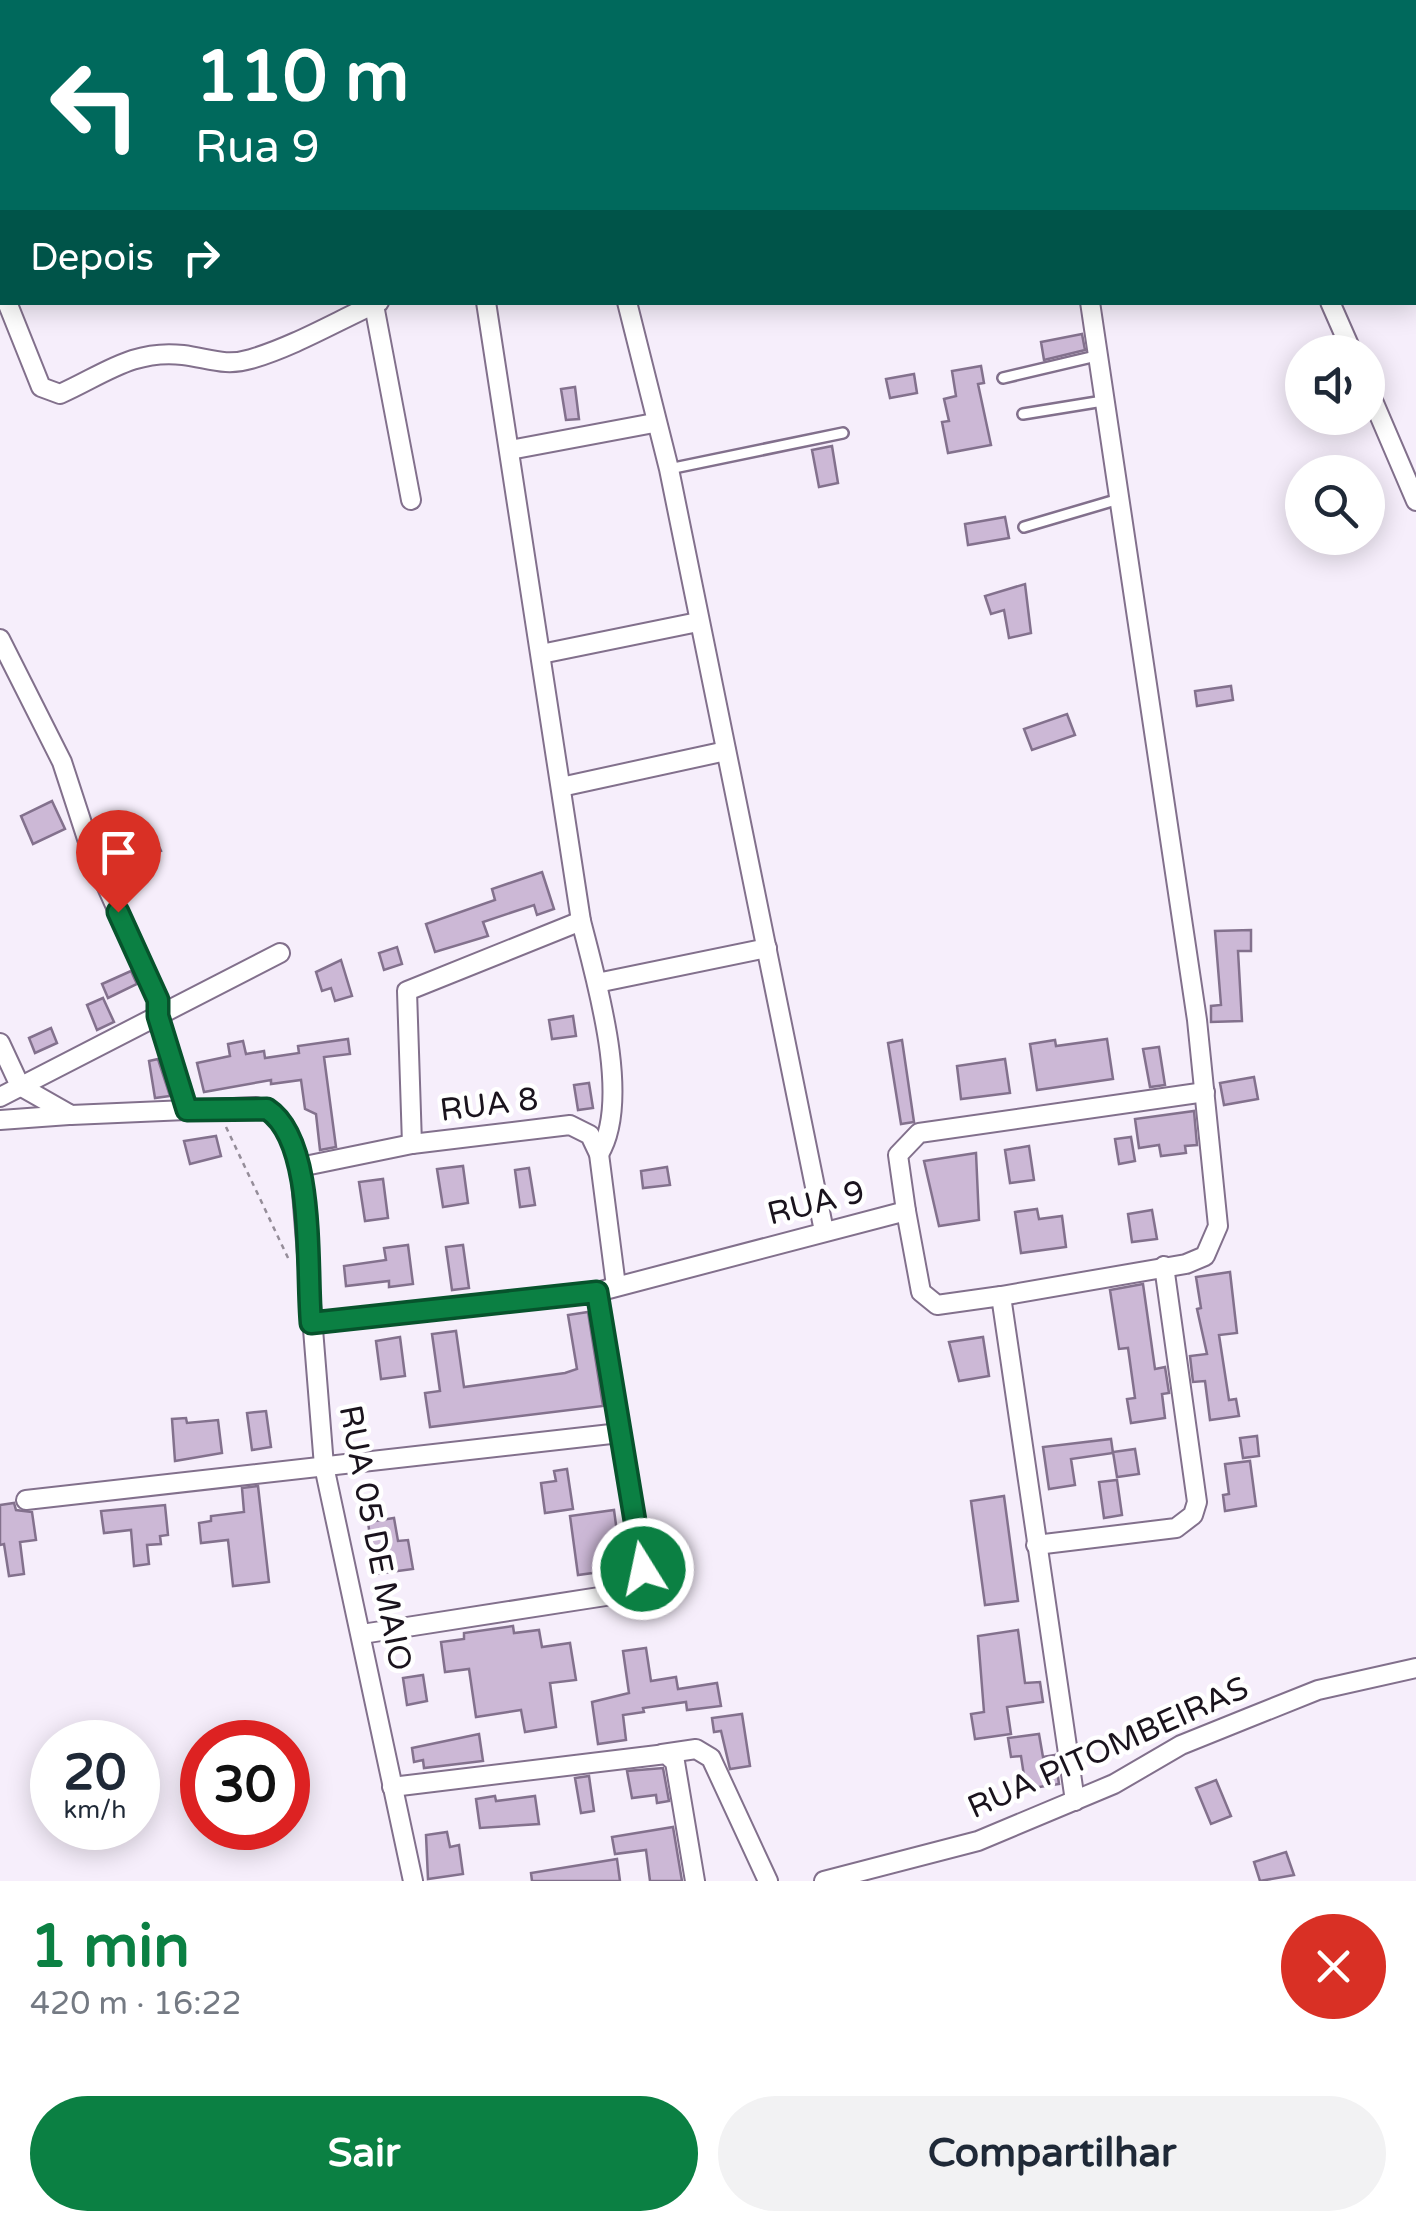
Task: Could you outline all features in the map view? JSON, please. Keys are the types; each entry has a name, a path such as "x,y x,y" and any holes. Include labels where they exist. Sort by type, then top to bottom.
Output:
{"street":[{"path":"8,305 41,387 60,394 97,378 122,360 181,354 222,365 251,359 374,305"},
{"path":"376,305 412,500"},
{"path":"362,1634 634,1588 643,1569 620,1433 606,1289 599,1154 611,1118 612,1090 597,983 581,922 486,305"},
{"path":"628,305 654,424 669,470 824,1231"},
{"path":"1075,1801 1001,1296 1205,1256 1218,1226 1206,1092 1090,305"},
{"path":"1331,305 1345,335"},
{"path":"510,450 654,424"},
{"path":"1385,429 1416,501"},
{"path":"541,654 698,622"},
{"path":"0,639 62,762 92,854 158,1000 158,1016 187,1110"},
{"path":"561,787 726,751"},
{"path":"412,1144 404,1004 408,991 581,922"},
{"path":"597,983 767,948"},
{"path":"0,1097 280,953"},
{"path":"0,1043 20,1086 71,1116"},
{"path":"906,1211 898,1155 919,1134 1206,1092"},
{"name":"RUA 05 DE MAIO","path":"0,1120 256,1107 276,1116 292,1139 300,1167 324,1466 413,1881"},
{"path":"570,1125 611,1118"},
{"name":"RUA 8","path":"300,1167 412,1144 570,1125 590,1135 599,1154"},
{"name":"RUA 9","path":"311,1323 606,1289 906,1211 921,1292 928,1301 938,1304 1001,1296"},
{"path":"1036,1545 1176,1528 1193,1515 1197,1502 1164,1266"},
{"path":"26,1500 620,1433"},
{"name":"RUA PITOMBEIRAS","path":"824,1881 978,1840 1075,1801 1181,1745 1318,1690 1416,1668"},
{"path":"392,1787 696,1750 711,1758 768,1881"},
{"path":"662,1754 675,1762 695,1881"}],"lane":[{"path":"1002,378 1096,356"},
{"path":"1023,414 1103,401"},
{"path":"669,470 843,433"},
{"path":"1024,527 1119,499"}],"path":[{"path":"217,1108 290,1263"}],"building":[{"path":"1082,334 1085,350 1044,360 1041,342"},
{"path":"981,366 984,383 978,384 991,445 948,453 942,422 949,421 944,399 956,396 952,371"},
{"path":"914,374 917,393 890,398 886,379"},
{"path":"575,387 579,419 566,420 561,389"},
{"path":"832,446 838,483 819,487 812,450"},
{"path":"1005,517 1009,538 968,545 965,524"},
{"path":"1025,584 1031,633 1009,638 1004,610 991,614 985,596"},
{"path":"1231,686 1233,700 1197,706 1195,691"},
{"path":"1067,714 1075,735 1032,750 1024,729"},
{"path":"52,801 65,829 33,844 21,816"},
{"path":"155,838 161,851 123,868 117,855"},
{"path":"542,872 554,909 537,915 534,905 483,922 488,936 435,952 426,924 495,900 492,889"},
{"path":"1251,930 1251,951 1238,951 1242,1021 1211,1022 1211,1006 1221,1005 1215,931"},
{"path":"397,947 402,964 384,970 379,953"},
{"path":"341,960 352,996 335,1001 331,988 322,991 316,972"},
{"path":"131,971 137,984 108,998 102,984"},
{"path":"103,998 114,1022 97,1030 87,1005"},
{"path":"573,1016 576,1036 552,1039 549,1020"},
{"path":"51,1028 57,1043 35,1053 29,1038"},
{"path":"348,1039 350,1054 324,1057 336,1147 320,1150 316,1114 305,1109 301,1080 271,1084 271,1080 204,1092 197,1063 230,1056 228,1044 243,1041 246,1054 264,1051 265,1058 299,1053 298,1046"},
{"path":"1107,1039 1113,1079 1037,1090 1030,1044 1055,1040 1056,1046"},
{"path":"902,1040 914,1122 901,1124 888,1043"},
{"path":"1159,1047 1165,1085 1150,1087 1143,1049"},
{"path":"158,1059 170,1096 155,1098 149,1061"},
{"path":"1005,1059 1010,1093 961,1099 957,1066"},
{"path":"1254,1077 1258,1099 1224,1105 1220,1083"},
{"path":"589,1083 593,1108 578,1110 574,1085"},
{"path":"1194,1111 1197,1145 1185,1146 1186,1153 1161,1156 1159,1145 1139,1148 1135,1119"},
{"path":"216,1136 221,1156 190,1164 184,1141"},
{"path":"1131,1137 1135,1161 1119,1164 1115,1139"},
{"path":"1029,1146 1034,1180 1010,1183 1005,1150"},
{"path":"976,1153 979,1220 939,1226 924,1161"},
{"path":"463,1166 468,1203 443,1207 437,1169"},
{"path":"667,1167 670,1185 643,1188 641,1171"},
{"path":"529,1168 535,1205 520,1207 515,1170"},
{"path":"383,1179 388,1218 365,1221 359,1182"},
{"path":"1037,1209 1039,1219 1062,1216 1066,1247 1021,1253 1015,1212"},
{"path":"1152,1210 1157,1239 1132,1242 1128,1214"},
{"path":"408,1245 413,1284 389,1287 389,1281 346,1286 344,1266 386,1260 384,1248"},
{"path":"463,1245 469,1288 452,1290 446,1247"},
{"path":"1230,1272 1237,1333 1219,1335 1229,1400 1236,1399 1239,1416 1210,1420 1205,1381 1193,1382 1190,1356 1207,1354 1197,1309 1201,1308 1196,1277"},
{"path":"1143,1284 1155,1369 1165,1367 1169,1393 1162,1394 1165,1418 1131,1423 1127,1399 1135,1398 1128,1348 1119,1349 1110,1290"},
{"path":"588,1312 603,1406 430,1427 425,1393 440,1391 432,1334 456,1331 464,1387 565,1373 577,1369 568,1315"},
{"path":"400,1337 405,1376 381,1379 376,1341"},
{"path":"983,1337 989,1376 959,1381 949,1342"},
{"path":"266,1411 271,1447 252,1450 247,1413"},
{"path":"186,1418 187,1423 218,1420 222,1453 175,1461 172,1419"},
{"path":"1257,1436 1259,1456 1243,1458 1240,1438"},
{"path":"1111,1439 1113,1453 1071,1459 1075,1485 1049,1489 1043,1447"},
{"path":"1135,1449 1139,1474 1117,1477 1113,1452"},
{"path":"1250,1461 1256,1506 1225,1511 1223,1495 1229,1494 1225,1464"},
{"path":"567,1469 573,1509 545,1513 541,1483 556,1481 554,1471"},
{"path":"1117,1480 1122,1515 1104,1518 1099,1482"},
{"path":"258,1486 269,1582 233,1586 228,1540 201,1543 199,1523 211,1521 211,1516 244,1512 242,1488"},
{"path":"1004,1496 1018,1601 985,1605 971,1501"},
{"path":"14,1503 16,1510 32,1512 36,1540 20,1542 24,1574 9,1576 4,1544 0,1545 0,1505"},
{"path":"165,1505 168,1535 160,1536 161,1544 147,1545 149,1564 134,1566 131,1530 104,1533 101,1511"},
{"path":"614,1510 622,1569 578,1575 570,1516"},
{"path":"394,1518 398,1541 408,1540 413,1569 375,1574 368,1522"},
{"path":"513,1626 514,1633 539,1630 542,1647 570,1643 576,1680 550,1683 556,1727 525,1732 521,1710 476,1717 469,1669 445,1672 441,1642 464,1639 464,1633"},
{"path":"1018,1630 1025,1683 1040,1682 1043,1702 1007,1707 1011,1734 975,1739 971,1714 984,1712 978,1636"},
{"path":"646,1648 651,1681 676,1677 678,1689 717,1683 721,1706 687,1710 686,1702 643,1708 644,1712 623,1715 626,1740 598,1744 592,1702 629,1693 623,1651"},
{"path":"423,1675 427,1701 407,1705 403,1678"},
{"path":"742,1714 750,1766 730,1769 721,1731 714,1732 712,1718"},
{"path":"479,1734 483,1761 424,1768 423,1760 414,1762 412,1748"},
{"path":"1039,1734 1043,1757 1055,1755 1059,1784 1026,1789 1021,1756 1011,1757 1008,1738"},
{"path":"663,1768 669,1801 657,1803 656,1795 632,1798 627,1771"},
{"path":"589,1776 594,1811 581,1813 575,1778"},
{"path":"1216,1780 1231,1816 1211,1824 1196,1788"},
{"path":"495,1796 496,1801 535,1796 539,1824 480,1828 476,1799"},
{"path":"673,1827 682,1881 650,1881 646,1850 615,1854 612,1837"},
{"path":"447,1832 450,1847 459,1845 463,1874 428,1879 426,1835"},
{"path":"1286,1852 1294,1875 1260,1881 1254,1862"},
{"path":"617,1859 620,1881 532,1881 531,1873"}],"route":[{"path":"118,912 158,1000 158,1016 187,1110 267,1109 292,1139 300,1167 311,1323 597,1292 643,1569"}]}
